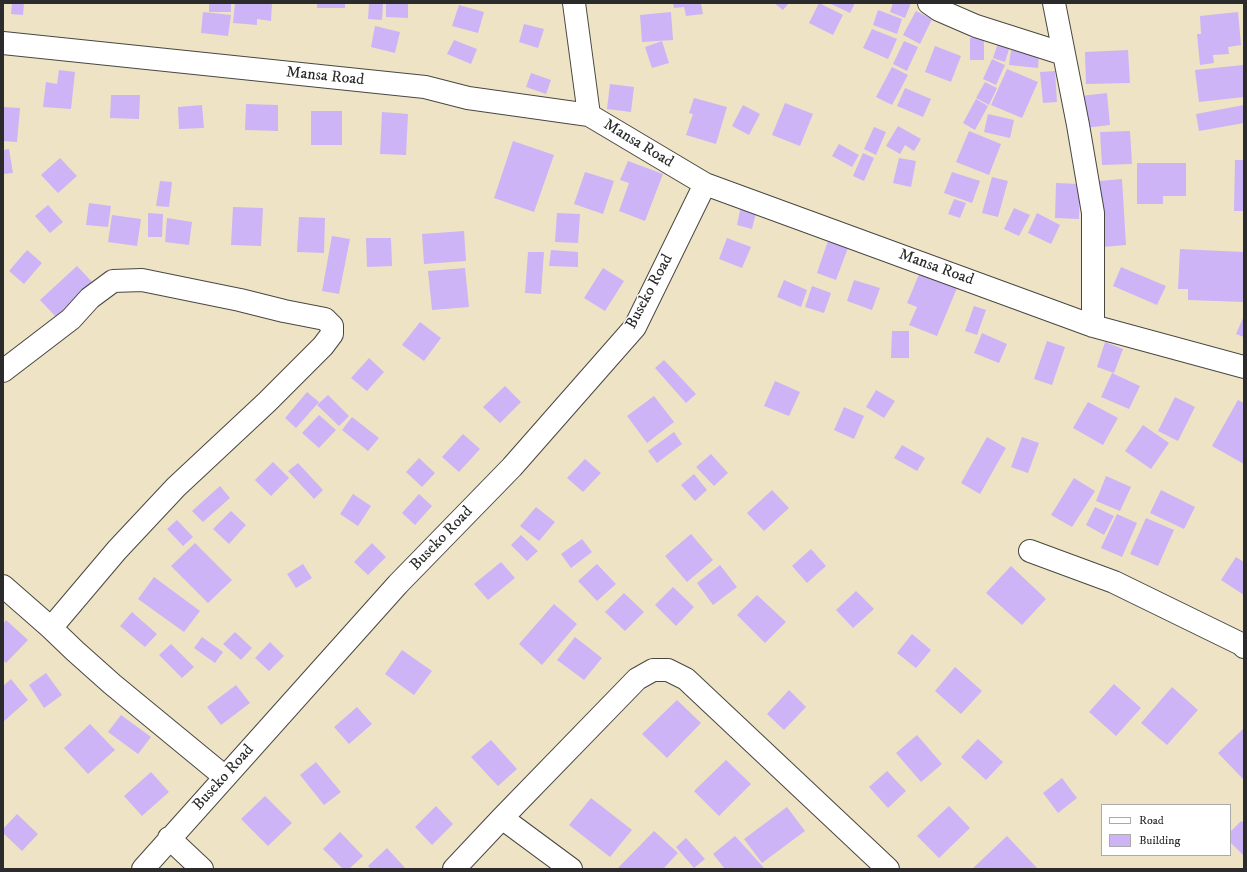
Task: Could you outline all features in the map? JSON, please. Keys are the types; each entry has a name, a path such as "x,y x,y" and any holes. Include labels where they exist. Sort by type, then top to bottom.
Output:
{"street":[{"path":"574,3 589,115"},
{"path":"929,3 939,10 976,26 1064,54"},
{"path":"1054,3 1078,125 1092,213 1092,326"},
{"name":"Mansa Road","path":"3,43 425,87 468,98 589,115 705,184 1092,326 1244,367"},
{"name":"Buseko Road","path":"143,869 169,838 398,584 512,467 635,327 705,184"},
{"path":"3,370 71,319 90,298 112,281 142,280 240,300 284,311 326,319 332,326 332,334 324,346 176,488 117,550 51,628"},
{"path":"1030,551 1114,582 1244,647"},
{"path":"3,586 112,684 225,777"},
{"path":"454,869 637,679 653,670 668,670 686,679 888,869"},
{"path":"502,818 570,869"},
{"path":"169,838 202,869"}],"building":[{"path":"12,3 24,3 23,15 11,14"},
{"path":"209,3 231,3 231,12 209,12"},
{"path":"235,3 272,3 271,21 257,19 257,25 233,23"},
{"path":"317,3 345,3 345,8 317,8"},
{"path":"369,3 383,3 382,20 368,19"},
{"path":"386,3 408,3 408,18 386,17"},
{"path":"673,3 701,3 703,14 686,16 684,7 674,8"},
{"path":"774,3 789,3 783,10"},
{"path":"819,3 843,15 833,35 809,23"},
{"path":"829,3 855,3 850,13"},
{"path":"893,3 911,3 905,18 890,12"},
{"path":"459,5 484,12 478,33 452,26"},
{"path":"878,10 902,19 897,34 873,25"},
{"path":"916,11 932,19 920,44 903,35"},
{"path":"203,12 231,15 228,36 201,33"},
{"path":"671,12 673,40 642,42 640,15"},
{"path":"1238,12 1241,45 1228,47 1229,54 1213,55 1214,63 1200,65 1197,34 1201,34 1200,16"},
{"path":"524,24 544,29 538,48 519,42"},
{"path":"375,26 400,32 395,53 371,47"},
{"path":"872,29 897,39 888,59 863,48"},
{"path":"970,38 984,38 984,60 970,60"},
{"path":"454,40 477,49 471,64 447,54"},
{"path":"999,40 1011,43 1005,62 993,58"},
{"path":"662,41 669,63 652,68 645,47"},
{"path":"904,41 918,47 907,71 893,64"},
{"path":"935,46 961,56 951,82 925,72"},
{"path":"1011,50 1039,53 1038,68 1009,65"},
{"path":"1128,50 1130,83 1086,84 1085,52"},
{"path":"992,59 1005,65 996,85 983,79"},
{"path":"1243,65 1244,97 1199,102 1195,70"},
{"path":"892,67 908,75 892,105 876,97"},
{"path":"1007,69 1038,82 1022,118 991,105"},
{"path":"59,70 75,72 71,109 43,107 46,82 57,84"},
{"path":"1055,71 1057,102 1043,103 1040,72"},
{"path":"531,73 551,80 546,94 526,87"},
{"path":"985,82 997,88 989,105 976,98"},
{"path":"610,84 634,87 631,112 607,109"},
{"path":"905,88 931,99 923,117 897,106"},
{"path":"1107,93 1110,125 1084,128 1081,96"},
{"path":"111,95 140,95 139,119 110,118"},
{"path":"694,98 727,107 716,144 686,135 693,114 689,113"},
{"path":"976,99 988,106 975,130 963,123"},
{"path":"785,103 813,114 800,146 772,135"},
{"path":"246,104 278,105 278,131 245,130"},
{"path":"202,105 204,128 179,129 178,107"},
{"path":"743,105 760,114 749,135 732,126"},
{"path":"1244,105 1244,123 1199,131 1196,114"},
{"path":"3,107 20,108 17,142 3,141"},
{"path":"311,111 342,111 342,145 311,145"},
{"path":"382,112 408,114 406,155 380,154"},
{"path":"988,114 1014,120 1010,138 984,132"},
{"path":"898,126 921,139 914,151 905,145 900,154 886,146"},
{"path":"874,127 886,132 876,155 864,149"},
{"path":"969,131 1001,144 989,175 956,162"},
{"path":"1130,131 1132,164 1102,165 1100,132"},
{"path":"513,141 554,155 534,212 494,198"},
{"path":"839,144 859,155 852,167 832,156"},
{"path":"9,149 13,173 3,174 3,150"},
{"path":"863,153 874,158 864,181 853,176"},
{"path":"60,158 77,176 58,193 41,175"},
{"path":"899,158 916,161 911,187 893,183"},
{"path":"1235,160 1244,160 1244,211 1234,211"},
{"path":"628,161 663,174 645,221 619,211 629,183 620,180"},
{"path":"1137,163 1186,163 1186,196 1163,196 1163,204 1137,204"},
{"path":"585,172 614,181 603,214 574,204"},
{"path":"952,172 980,181 972,203 944,193"},
{"path":"992,177 1008,181 998,217 982,213"},
{"path":"1122,179 1126,245 1103,247 1099,181"},
{"path":"160,181 172,182 169,207 156,206"},
{"path":"1056,183 1080,184 1079,219 1055,218"},
{"path":"954,199 966,203 960,218 948,214"},
{"path":"742,201 758,205 752,229 737,225"},
{"path":"89,203 111,206 108,227 86,225"},
{"path":"48,205 63,222 50,233 35,216"},
{"path":"233,207 263,208 261,246 231,245"},
{"path":"1014,208 1030,215 1019,236 1004,229"},
{"path":"148,213 163,214 162,237 148,237"},
{"path":"557,213 580,214 578,243 555,242"},
{"path":"1037,213 1060,225 1051,244 1028,233"},
{"path":"112,215 141,219 137,246 108,242"},
{"path":"299,217 325,218 324,253 297,252"},
{"path":"167,218 192,222 189,245 165,242"},
{"path":"464,231 466,261 424,264 422,234"},
{"path":"332,236 350,239 339,294 322,291"},
{"path":"366,238 391,238 392,266 367,267"},
{"path":"727,238 751,247 742,268 719,259"},
{"path":"829,238 849,245 836,280 817,273"},
{"path":"1180,249 1244,252 1244,302 1188,300 1188,289 1178,289"},
{"path":"27,250 42,263 24,284 9,271"},
{"path":"551,250 578,252 578,267 549,266"},
{"path":"528,252 544,252 541,294 525,293"},
{"path":"77,266 94,284 57,318 40,300"},
{"path":"1121,267 1166,286 1157,305 1113,286"},
{"path":"465,268 469,307 432,310 428,271"},
{"path":"603,268 624,281 605,311 584,298"},
{"path":"920,272 957,288 937,336 909,325 917,307 907,303"},
{"path":"784,280 807,290 801,307 777,297"},
{"path":"854,280 880,288 872,310 847,301"},
{"path":"812,286 831,293 824,313 805,307"},
{"path":"974,306 986,310 977,335 965,331"},
{"path":"1244,316 1244,337 1236,334"},
{"path":"420,322 441,338 424,361 402,345"},
{"path":"892,331 909,331 909,358 891,358"},
{"path":"982,333 1007,344 999,363 974,353"},
{"path":"1047,341 1065,347 1052,385 1034,379"},
{"path":"1105,342 1123,349 1114,373 1097,367"},
{"path":"369,358 384,372 367,391 351,378"},
{"path":"664,360 696,394 686,403 655,368"},
{"path":"1112,373 1140,386 1129,409 1101,397"},
{"path":"775,381 800,392 789,416 764,406"},
{"path":"505,386 521,402 500,423 483,407"},
{"path":"876,390 895,401 884,418 866,407"},
{"path":"307,392 319,402 296,428 285,418"},
{"path":"328,395 349,416 339,426 317,405"},
{"path":"654,396 674,422 647,443 627,416"},
{"path":"1175,397 1195,407 1178,441 1158,431"},
{"path":"1238,400 1244,403 1244,464 1212,446"},
{"path":"1088,402 1118,418 1103,445 1073,428"},
{"path":"844,407 864,416 854,439 834,430"},
{"path":"319,415 336,430 319,448 302,433"},
{"path":"352,417 379,438 368,451 342,430"},
{"path":"1143,425 1169,443 1151,469 1125,451"},
{"path":"674,432 682,444 657,463 648,451"},
{"path":"463,434 480,449 459,472 442,457"},
{"path":"987,437 1006,448 980,494 961,483"},
{"path":"1022,437 1039,443 1028,473 1011,467"},
{"path":"902,445 925,458 917,471 894,458"},
{"path":"711,454 728,473 714,486 696,467"},
{"path":"419,458 435,473 422,487 406,472"},
{"path":"585,459 601,473 583,492 567,478"},
{"path":"273,462 289,478 271,496 255,480"},
{"path":"298,463 323,490 314,499 288,471"},
{"path":"694,474 707,490 695,501 681,485"},
{"path":"1106,476 1131,487 1120,511 1096,501"},
{"path":"1074,478 1095,491 1072,527 1051,515"},
{"path":"220,486 230,498 203,522 192,511"},
{"path":"772,490 789,508 764,531 747,513"},
{"path":"1161,490 1195,507 1184,529 1150,513"},
{"path":"353,494 371,506 358,526 340,514"},
{"path":"419,494 432,506 415,525 402,513"},
{"path":"536,507 555,522 539,541 520,526"},
{"path":"1095,507 1114,516 1104,535 1086,525"},
{"path":"231,511 246,525 229,544 213,529"},
{"path":"1117,514 1137,523 1122,557 1101,548"},
{"path":"1146,518 1174,530 1158,566 1130,554"},
{"path":"177,520 193,537 183,546 167,529"},
{"path":"691,534 713,560 687,582 665,556"},
{"path":"521,535 538,551 527,561 511,545"},
{"path":"582,539 592,552 571,568 561,554"},
{"path":"195,543 232,580 208,603 171,566"},
{"path":"372,543 386,557 368,575 354,562"},
{"path":"811,549 826,566 807,583 792,566"},
{"path":"1236,557 1244,562 1244,595 1221,580"},
{"path":"501,562 515,578 488,600 474,584"},
{"path":"303,564 312,578 296,588 287,574"},
{"path":"597,564 616,584 597,601 578,581"},
{"path":"720,565 737,587 713,605 697,583"},
{"path":"1011,566 1046,599 1022,625 986,593"},
{"path":"154,577 200,611 184,632 138,599"},
{"path":"673,587 694,607 676,626 655,605"},
{"path":"856,591 874,609 853,628 836,610"},
{"path":"624,593 644,612 625,631 605,612"},
{"path":"757,595 786,622 765,643 737,615"},
{"path":"554,604 577,624 542,665 519,644"},
{"path":"132,612 157,634 145,647 120,626"},
{"path":"6,620 28,640 6,663 3,660 3,624"},
{"path":"235,632 252,648 241,660 223,644"},
{"path":"912,634 931,650 916,668 897,653"},
{"path":"202,637 223,652 215,663 194,648"},
{"path":"575,637 602,658 584,680 557,660"},
{"path":"270,642 284,656 269,671 255,658"},
{"path":"171,644 194,667 182,678 159,655"},
{"path":"402,650 432,671 414,695 385,674"},
{"path":"955,667 982,691 961,714 935,691"},
{"path":"46,673 62,695 44,708 29,685"},
{"path":"11,679 28,700 3,722 3,686"},
{"path":"1114,684 1141,708 1116,736 1089,712"},
{"path":"236,685 250,703 221,725 207,707"},
{"path":"1172,687 1198,710 1167,745 1141,723"},
{"path":"789,690 806,707 784,730 767,714"},
{"path":"677,700 701,723 667,758 642,734"},
{"path":"357,707 372,724 349,744 334,727"},
{"path":"121,715 151,737 138,754 108,732"},
{"path":"90,724 115,750 88,774 64,748"},
{"path":"1244,728 1244,780 1218,753"},
{"path":"917,735 942,764 921,782 896,753"},
{"path":"978,739 1003,762 986,780 961,757"},
{"path":"491,740 517,769 498,786 471,757"},
{"path":"726,760 751,784 719,816 694,791"},
{"path":"316,762 341,792 324,805 300,775"},
{"path":"887,771 906,791 888,808 869,787"},
{"path":"151,772 169,792 142,816 124,796"},
{"path":"1062,778 1077,798 1058,813 1043,793"},
{"path":"265,796 292,823 268,846 241,819"},
{"path":"591,798 632,830 610,857 569,825"},
{"path":"436,806 453,824 432,845 415,827"},
{"path":"949,806 970,828 939,858 917,836"},
{"path":"787,807 805,831 762,863 744,839"},
{"path":"17,814 38,834 22,851 3,833 3,829"},
{"path":"1241,821 1244,823 1244,856 1231,843 1231,831"},
{"path":"654,831 678,853 663,869 617,869"},
{"path":"340,832 363,856 349,869 343,869 323,849"},
{"path":"735,836 765,869 725,869 713,854"},
{"path":"1007,836 1038,869 972,869"},
{"path":"686,838 705,859 694,868 676,847"},
{"path":"387,848 406,869 371,869 368,866"}]}
